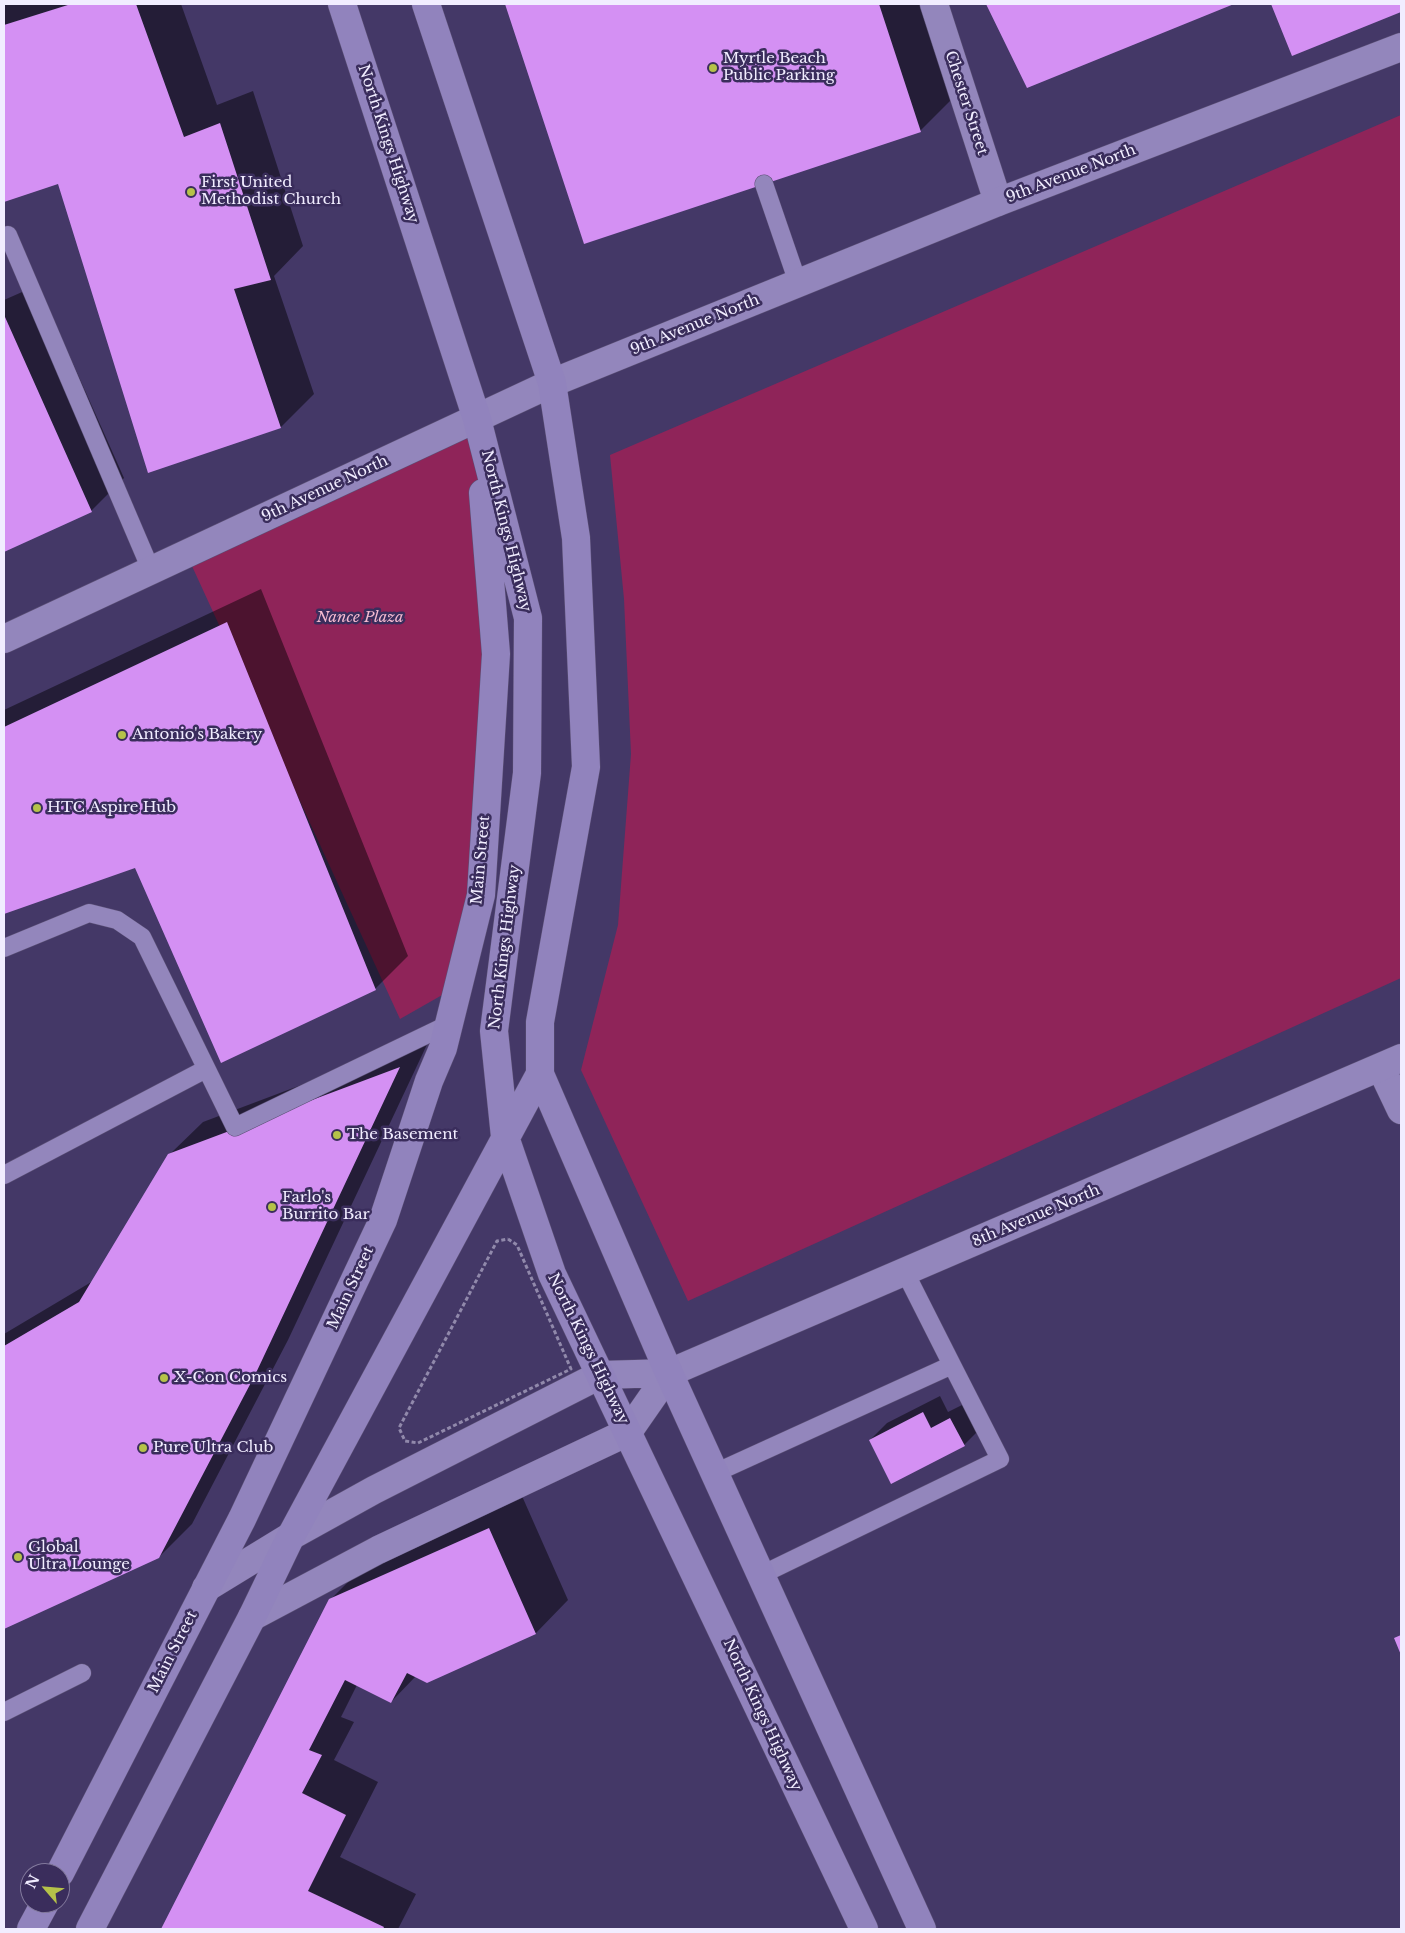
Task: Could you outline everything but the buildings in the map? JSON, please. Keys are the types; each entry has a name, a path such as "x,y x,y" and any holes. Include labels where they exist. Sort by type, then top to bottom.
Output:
{"main road":[{"name":"North Kings Highway","path":"342,4 477,419 528,618 527,774 494,1031 505,1137 552,1274 864,1929"},
{"path":"426,4 552,383 576,538 586,767 540,1022 540,1074 670,1373 922,1929"},
{"name":"Main Street","path":"65,1863 242,1519 383,1220 429,1081 443,1048 481,895 496,654 477,419"},
{"path":"90,1929 252,1617 291,1536 540,1074"},
{"path":"31,1929 40,1913"}],"street":[{"name":"Chester Street","path":"934,4 998,202"},
{"name":"9th Avenue North","path":"4,639 552,383 998,202 1401,47"},
{"path":"1391,1063 1401,1110"},
{"name":"8th Avenue North","path":"670,1373 1391,1063"},
{"path":"206,1588 291,1536 374,1490 600,1376 670,1373"},
{"path":"252,1617 378,1550 628,1432 670,1373"}],"lane":[{"path":"764,184 798,284"},
{"path":"6,236 151,570"},
{"path":"4,948 89,913 117,920 142,937 235,1127 449,1024"},
{"path":"4,1175 206,1069"},
{"path":"761,1575 1000,1459 904,1272"},
{"path":"715,1473 952,1365"},
{"path":"4,1712 82,1673"}],"path":[{"path":"508,1239 517,1245 571,1369 418,1444 405,1440 399,1428 497,1241 508,1239"}],"green space":[{"path":"1401,115 1401,978 688,1301 581,1070 618,925 631,754 624,599 610,455"},
{"name":"Nance Plaza","path":"477,419 496,654 458,986 400,1019 186,553"}],"place":[{"name":"Myrtle Beach Public Parking","path":"713,68"},
{"name":"First United Methodist Church","path":"191,192"},
{"name":"Antonio's Bakery","path":"122,735"},
{"name":"HTC Aspire Hub","path":"37,808"},
{"name":"The Basement","path":"337,1135"},
{"name":"Farlo's Burrito Bar","path":"272,1207"},
{"name":"X-Con Comics","path":"164,1378"},
{"name":"Pure Ultra Club","path":"143,1448"},
{"name":"Global Ultra Lounge","path":"18,1557"}]}
